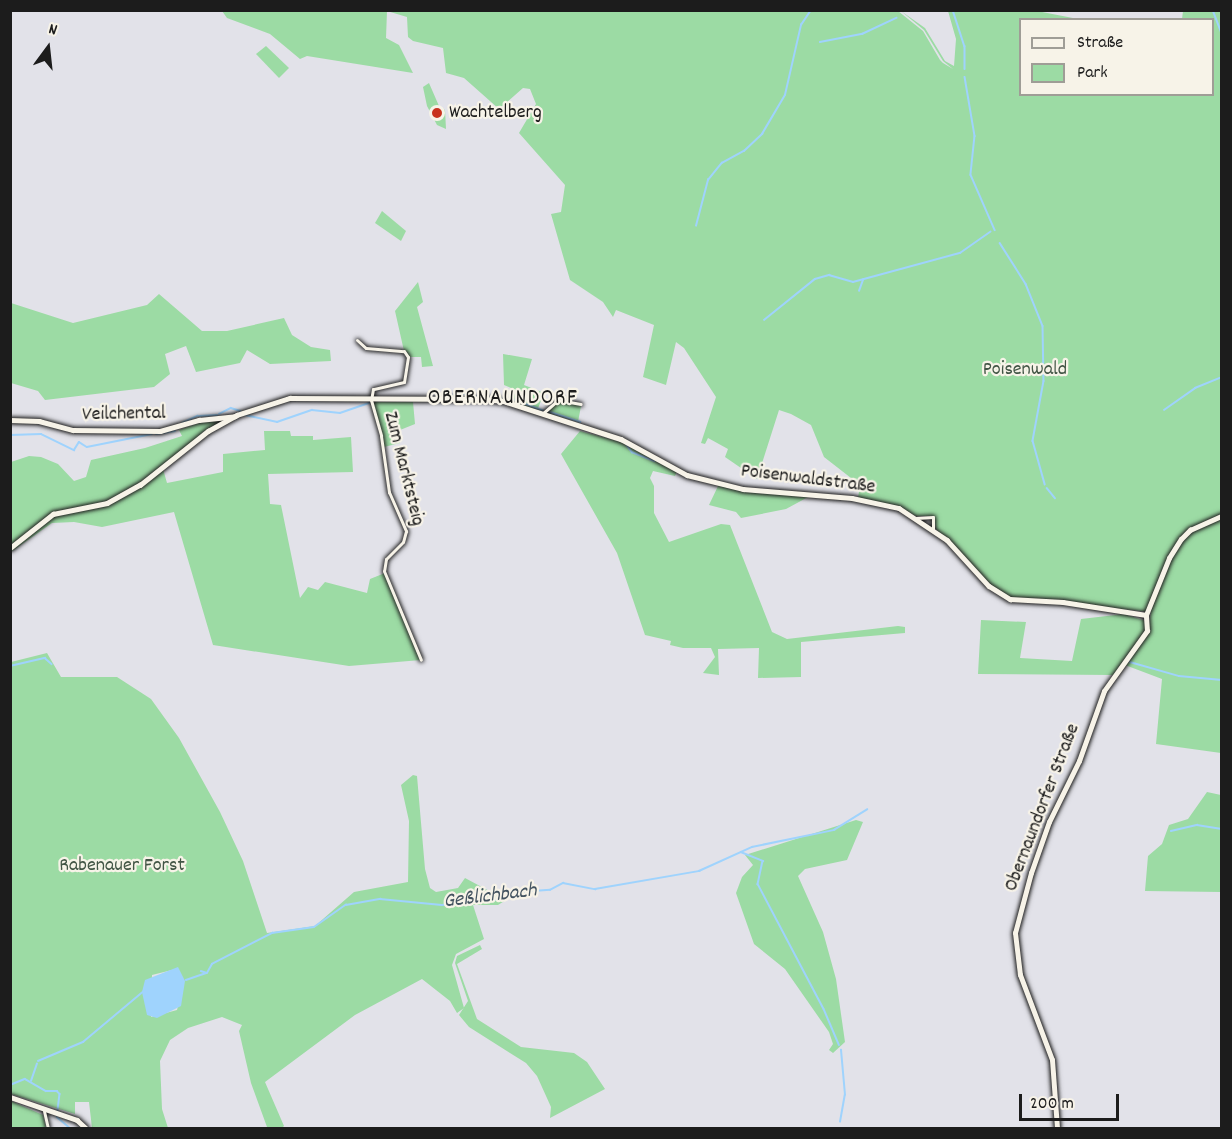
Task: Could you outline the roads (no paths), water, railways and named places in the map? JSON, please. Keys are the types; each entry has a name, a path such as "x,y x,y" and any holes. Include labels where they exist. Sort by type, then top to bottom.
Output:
{"street":[{"name":"Zum Marktsteig","path":"357,340 366,348 404,351 408,357 404,382 373,389 371,402 381,436 388,492 406,531 403,542 386,559 384,571 421,660"},
{"name":"Poisenwaldstraße","path":"10,548 53,514 108,503 158,471 203,434 237,415 290,398 371,402 485,399 621,439 687,475 756,490 852,498 899,508 933,529 989,586 1006,598 1063,602 1146,615"},
{"path":"542,414 558,400 581,405"},
{"name":"Veilchental","path":"10,420 39,421 73,430 160,431 199,420 237,415"},
{"name":"Obernaundorfer Straße","path":"1057,1128 1052,1060 1020,975 1016,933 1031,873 1049,822 1080,761 1104,691 1147,631 1146,615 1169,558 1181,539 1190,530 1221,516"},
{"path":"916,518 933,517 933,529"},
{"path":"10,1097 44,1111 79,1121 86,1128"},
{"path":"44,1111 48,1128"}],"water":[{"path":"178,967 185,981 181,1006 157,1018 147,1015 142,992 145,980"}],"waterway":[{"path":"696,226 708,180 722,163 744,151 762,134 785,95 801,25 811,10"},
{"path":"953,10 965,46 965,69"},
{"path":"1213,10 1222,33"},
{"path":"820,42 862,34 896,18"},
{"path":"965,77 975,136 971,175 995,230"},
{"path":"764,320 815,279 829,275 853,282 960,253 990,232"},
{"path":"1000,243 1026,284 1043,326 1044,381 1033,441 1045,484"},
{"path":"859,291 863,280"},
{"path":"1164,410 1195,388 1222,377"},
{"path":"452,396 457,392 478,397"},
{"path":"486,397 512,399 543,410"},
{"path":"245,415 277,422 312,410 340,413 369,403"},
{"path":"219,414 231,408 241,411"},
{"path":"547,411 580,422"},
{"path":"199,416 217,415"},
{"path":"182,423 197,416"},
{"path":"156,434 175,431"},
{"path":"10,435 41,434 74,450 79,442 87,447 152,434"},
{"path":"627,445 632,452 654,461"},
{"path":"1047,488 1055,498"},
{"path":"10,666 45,658 52,664"},
{"path":"1130,662 1179,676 1222,680"},
{"name":"Geßlichbach","path":"201,971 207,973 212,964 272,933 314,927 346,905 380,899 442,905 502,899 518,892 550,890 563,883 595,889 699,871 752,847 834,830 867,809"},
{"path":"1171,831 1197,825 1222,829"},
{"path":"741,852 763,861 758,884 824,1009 839,1045"},
{"name":"Geßlichbach","path":"186,980 206,973"},
{"name":"Geßlichbach","path":"38,1061 83,1042 144,991"},
{"path":"840,1122 845,1095 841,1050"},
{"path":"31,1081 37,1064"},
{"path":"10,1085 25,1079 46,1091 57,1091 60,1094 58,1111"},
{"path":"57,1117 70,1128"}],"place":[{"name":"Wachtelberg","path":"437,113"}],"district":[{"name":"OBERNAUNDORF","path":"503,399"}],"park label":[{"name":"Poisenwald","path":"1025,370"},
{"name":"Rabenauer Forst","path":"122,866"}]}
